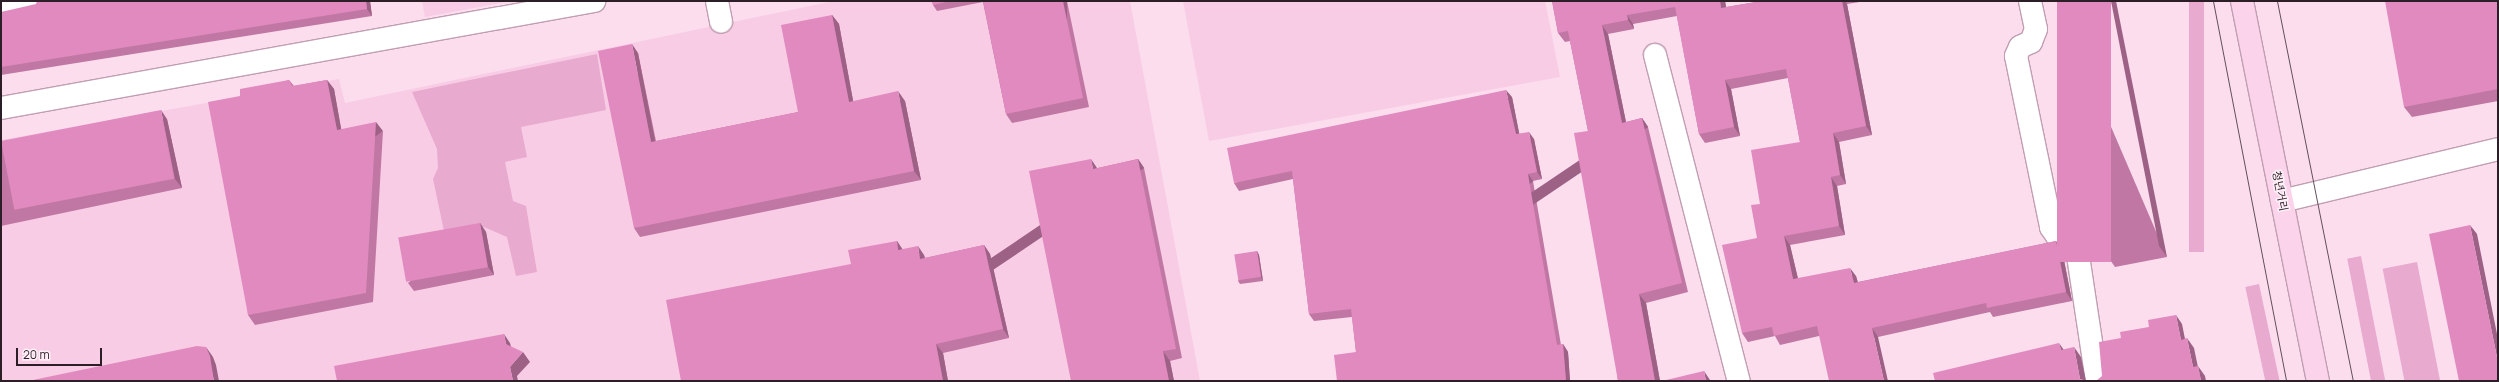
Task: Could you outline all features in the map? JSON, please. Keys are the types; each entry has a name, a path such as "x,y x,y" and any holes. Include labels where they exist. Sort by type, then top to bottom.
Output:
{"main road":[{"name":"청년거리","path":"2242,1 2318,381"}],"street":[{"path":"1,7 33,1"},
{"path":"1,108 594,1"},
{"path":"717,1 721,22"},
{"path":"2030,1 2036,29 2031,42 2020,47 2016,56 2051,227 2057,236 2068,238 2077,249 2097,381"},
{"path":"1655,56 1739,381"},
{"path":"2282,201 2498,149"}],"shaded area":[{"path":"422,1 512,1 425,17"},
{"path":"834,1 1130,1 1200,381 1,381 1,140 339,79 345,103"},
{"path":"1183,1 1545,1 1560,77 1209,141"},
{"path":"2189,1 2204,1 2204,252 2189,252"},
{"path":"597,54 606,110 521,127 527,157 505,162 513,201 526,206 537,272 516,276 507,237 484,227 458,233 444,231 433,179 438,168 437,149 412,92"},
{"path":"2361,256 2385,381 2371,381 2347,259"},
{"path":"2417,262 2440,381 2404,381 2383,269"},
{"path":"2259,284 2280,381 2265,381 2245,287"}],"building":[{"path":"37,1 366,1 367,9 1,67 1,12 36,4"},
{"path":"932,1 950,1 933,5"},
{"path":"983,1 1063,1 1083,98 1006,114"},
{"path":"1552,1 1720,1 1721,8 1762,1 1842,1 1866,126 1833,133 1840,175 1831,177 1839,226 1784,236 1793,279 1850,268 1854,283 2056,241 2066,292 1987,308 1986,303 1872,328 1884,381 1829,381 1817,326 1774,336 1772,327 1742,333 1722,245 1757,238 1751,205 1760,204 1751,150 1800,142 1786,69 1725,80 1734,127 1699,134 1675,7 1627,15 1628,20 1602,25 1622,123 1642,118 1682,283 1639,294 1655,381 1618,381 1574,133 1588,131 1568,31 1558,33"},
{"path":"2057,1 2111,1 2111,262 2057,262"},
{"path":"2385,1 2497,1 2498,89 2404,107"},
{"path":"832,15 849,102 898,91 914,171 634,228 598,51 632,44 651,142 798,112 781,25"},
{"path":"289,80 292,86 327,80 337,130 376,122 366,293 248,315 208,102 240,96 240,89"},
{"path":"1506,90 1516,134 1529,132 1537,172 1528,174 1557,345 1563,344 1566,381 1337,381 1334,355 1356,352 1351,309 1309,314 1292,171 1234,183 1227,148"},
{"path":"161,110 174,179 14,210 1,141"},
{"path":"1091,159 1093,169 1138,159 1176,349 1163,351 1169,381 1071,381 1029,171"},
{"path":"480,223 488,267 406,282 398,237"},
{"path":"2470,225 2498,362 2498,381 2459,381 2429,234"},
{"path":"897,241 898,250 918,246 920,259 984,245 1003,329 936,344 943,381 681,381 666,300 851,264 848,250"},
{"path":"1257,251 1261,277 1238,280 1234,255"},
{"path":"2176,315 2181,340 2187,338 2193,367 2198,366 2201,381 2096,381 2102,376 2099,342 2121,338 2120,332 2149,327 2148,320"},
{"path":"504,334 506,344 523,352 510,367 513,381 337,381 334,366"},
{"path":"2059,343 2061,350 2074,347 2080,379 2086,381 1935,381 1933,373"},
{"path":"197,346 206,347 210,356 214,381 28,381"},
{"path":"1704,371 1706,381 1662,381"}],"tram line":[{"path":"2213,1 2286,381"},
{"path":"2277,1 2353,381"}]}
